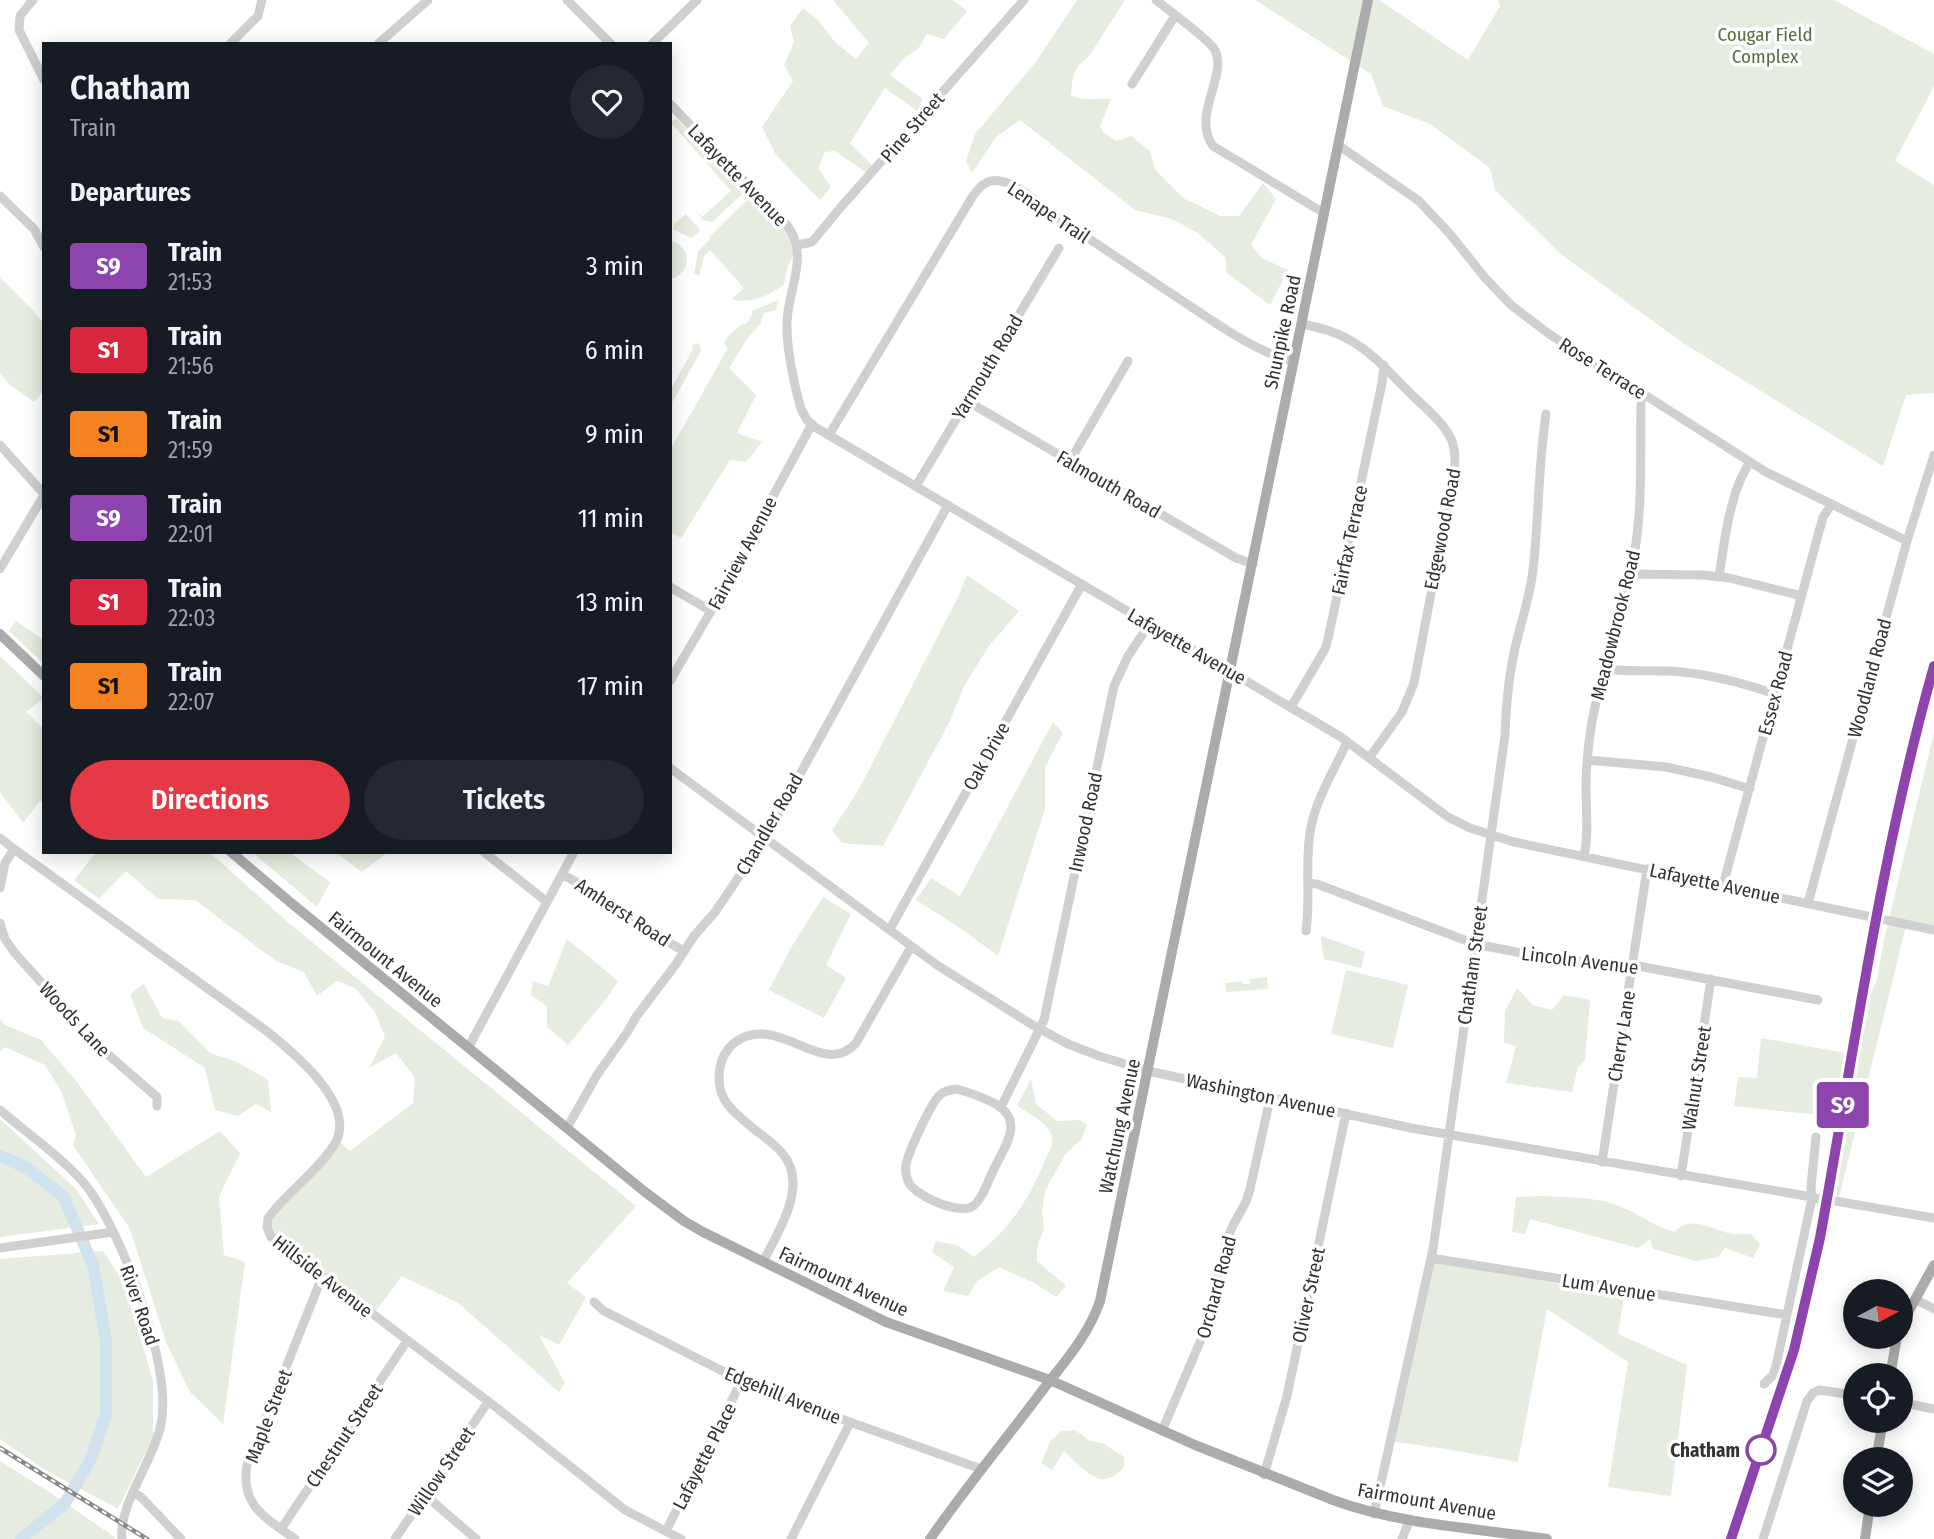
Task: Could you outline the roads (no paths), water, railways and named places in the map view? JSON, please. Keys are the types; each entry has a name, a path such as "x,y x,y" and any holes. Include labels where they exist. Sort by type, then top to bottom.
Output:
{"main road":[{"name":"Shunpike Road","path":"1231,671 1368,0"},
{"path":"0,634 42,674"},
{"name":"Watchung Avenue","path":"930,1539 1090,1325 1100,1301 1231,671"},
{"name":"Fairmount Avenue","path":"233,854 645,1192 704,1233 886,1322 1050,1380 1264,1475 1343,1504 1374,1514 1547,1539"},
{"path":"1913,1303 1934,1265"},
{"path":"1865,1539 1868,1517"}],"street":[{"path":"33,0 19,16 19,30 42,76"},
{"path":"232,42 258,16 262,0"},
{"path":"380,42 428,0"},
{"path":"567,0 609,42"},
{"path":"654,42 696,0"},
{"name":"Pine Street","path":"797,245 808,244 816,239 841,207 1024,0"},
{"path":"1157,0 1210,44 1216,54 1217,62 1205,124 1208,139 1213,146 1324,213"},
{"path":"1132,84 1175,16"},
{"name":"Lafayette Avenue","path":"672,106 787,225 795,238 797,271 788,307 787,336 799,402 804,415 812,424 1291,706 1348,742 1448,817 1470,828 1514,842 1934,930"},
{"name":"Rose Terrace","path":"1338,145 1426,208 1486,279 1520,313 1549,334 1750,462 1907,541"},
{"name":"Lenape Trail","path":"829,435 971,199 990,180 1016,187 1237,337 1276,357 1294,362"},
{"path":"0,196 34,229 42,243"},
{"name":"Yarmouth Road","path":"916,486 1059,248"},
{"name":"Edgewood Road","path":"1302,324 1340,334 1384,365 1443,427 1452,441 1455,460 1414,683 1402,712 1369,758"},
{"path":"1070,461 1128,361"},
{"name":"Fairfax Terrace","path":"1291,706 1325,649 1328,639 1384,365"},
{"name":"Meadowbrook Road","path":"1584,856 1587,842 1586,783 1593,718 1630,574 1640,512 1643,393"},
{"name":"Falmouth Road","path":"967,401 1237,558 1253,564"},
{"name":"Chatham Street","path":"1374,1514 1431,1258 1505,735 1514,654 1533,572 1539,463 1546,414"},
{"name":"Fairview Avenue","path":"672,678 812,424"},
{"path":"0,445 42,492"},
{"name":"Woodland Road","path":"1808,903 1907,541 1934,455"},
{"path":"1719,577 1725,536 1742,474 1750,462"},
{"path":"0,569 42,497"},
{"name":"Essex Road","path":"1723,885 1823,517 1832,504"},
{"name":"Chandler Road","path":"567,1129 597,1075 636,1017 715,912 765,838 948,505"},
{"path":"1630,574 1719,577 1802,596"},
{"name":"Oak Drive","path":"890,929 1082,584"},
{"path":"672,588 711,611"},
{"name":"Inwood Road","path":"1001,1107 1044,1020 1114,686 1128,656 1150,623"},
{"path":"1605,669 1625,672 1684,672 1739,682 1775,694"},
{"path":"1306,931 1308,856 1314,816 1348,742"},
{"path":"1588,760 1666,766 1749,789"},
{"name":"Washington Avenue","path":"672,769 911,947 1040,1029 1099,1056 1148,1071 1270,1099 1448,1135 1934,1218"},
{"name":"Hillside Avenue","path":"0,838 268,1032 302,1061 324,1087 340,1121 340,1132 330,1151 271,1214 267,1222 271,1237 632,1515 681,1539"},
{"path":"0,888 5,863 14,849"},
{"path":"487,854 547,902"},
{"path":"468,1048 573,854"},
{"name":"Cherry Lane","path":"1602,1162 1647,869"},
{"name":"Amherst Road","path":"562,874 590,890 618,914 684,951"},
{"name":"Lincoln Avenue","path":"1309,883 1475,944 1552,959 1610,961 1818,1000"},
{"name":"Woods Lane","path":"0,923 5,939 14,952 97,1045 157,1097 158,1106"},
{"path":"763,1262 789,1208 793,1188 790,1167 782,1152 733,1112 723,1100 719,1079 725,1053 736,1041 763,1033 822,1053 835,1055 847,1051 856,1043 911,947"},
{"name":"Walnut Street","path":"1681,1176 1711,979"},
{"path":"953,1089 963,1091 1001,1107 1010,1117 1009,1139 980,1198 972,1207 962,1210 946,1206 911,1187 906,1177 906,1164 933,1103 941,1094 953,1089"},
{"name":"Orchard Road","path":"1162,1431 1205,1331 1227,1240 1250,1189 1270,1099"},
{"name":"River Road","path":"0,1110 78,1176 89,1190 113,1232 156,1352 163,1388 162,1421 157,1443 125,1512 122,1539"},
{"name":"Oliver Street","path":"1264,1475 1287,1396 1346,1114"},
{"path":"1764,1384 1773,1375 1812,1198 1816,1136"},
{"path":"0,1248 113,1232"},
{"name":"Lum Avenue","path":"1431,1258 1787,1315"},
{"name":"Maple Street","path":"295,1539 261,1515 251,1502 247,1493 246,1474 247,1465 322,1277"},
{"path":"1915,1299 1934,1310"},
{"name":"Edgehill Avenue","path":"594,1302 604,1311 741,1382 981,1469"},
{"name":"Chestnut Street","path":"281,1529 407,1341"},
{"name":"Lafayette Place","path":"666,1531 741,1382"},
{"path":"1763,1539 1807,1401 1813,1392 1819,1390 1843,1393"},
{"name":"Willow Street","path":"395,1539 488,1402"},
{"path":"1913,1405 1934,1409"},
{"path":"791,1539 850,1423"},
{"path":"134,1493 181,1539"},
{"path":"425,1495 476,1539"},
{"path":"1402,1539 1410,1520"}],"waterway":[{"path":"0,1156 27,1168 63,1196 93,1265 106,1342 106,1414 91,1459 65,1503 21,1539"}],"railway":[{"path":"1731,1539 1782,1388 1808,1296 1886,870 1934,666"},
{"path":"0,1448 147,1539"}],"train":[{"name":"S9","path":"1731,1539 1794,1350 1808,1295 1890,844 1934,666"}],"place":[{"name":"Chatham","path":"1761,1450"}],"park label":[{"name":"Cougar Field Complex","path":"1765,45"}]}
